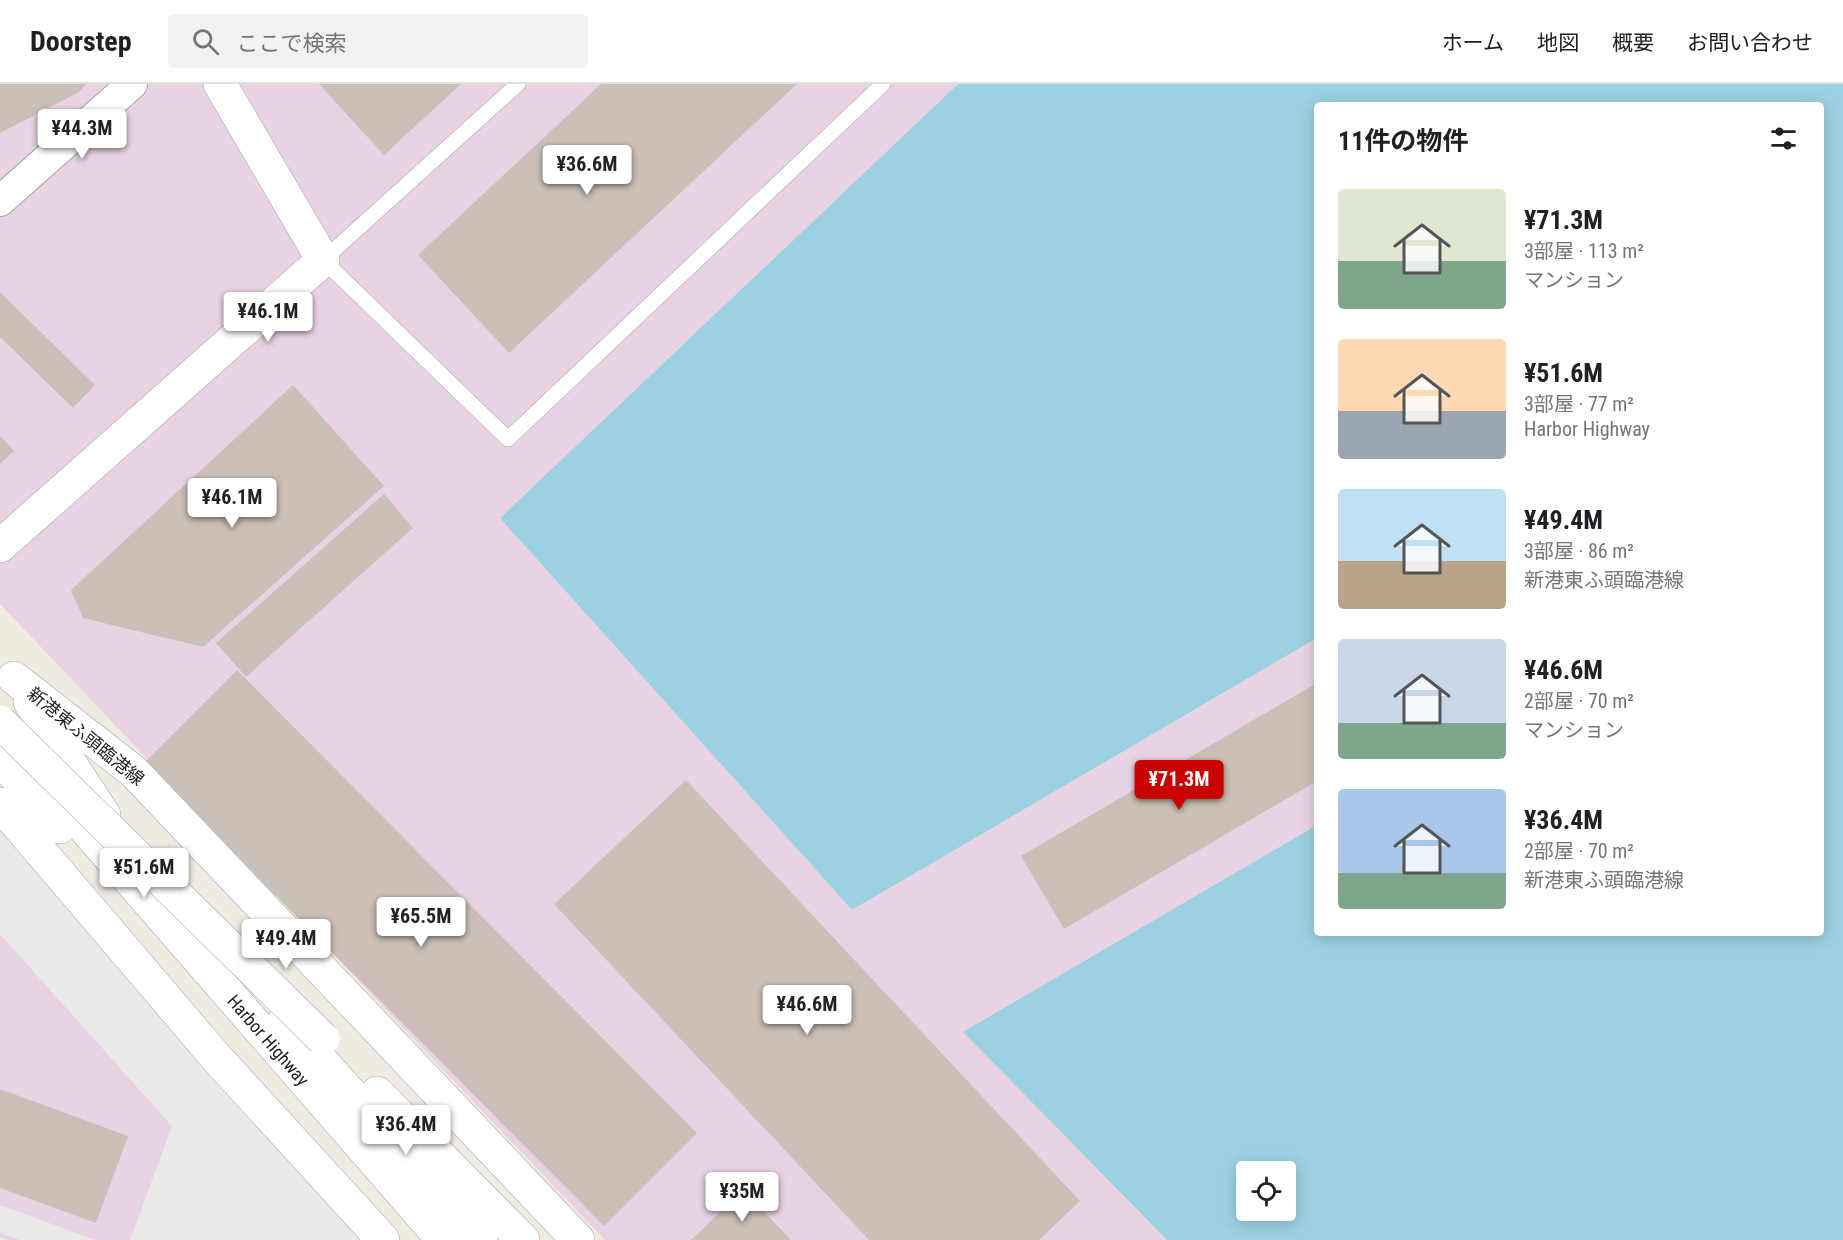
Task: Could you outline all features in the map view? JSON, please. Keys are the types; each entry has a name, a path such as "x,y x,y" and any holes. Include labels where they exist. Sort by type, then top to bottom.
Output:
{"street":[{"path":"0,201 132,84"},
{"path":"0,546 323,260 220,84"},
{"name":"新港東ふ頭臨港線","path":"7,670 114,830 481,1240"},
{"name":"新港東ふ頭臨港線","path":"7,670 134,772 578,1240"},
{"path":"0,722 459,1173 523,1240"},
{"name":"Harbor Highway","path":"0,731 443,1240"},
{"name":"Harbor Highway","path":"0,758 419,1240"},
{"path":"0,804 215,1056 383,1240"}],"lane":[{"path":"518,84 323,260 508,439 883,84"}],"shaded area":[{"path":"0,84 958,84 500,518 852,910 1314,640 1314,827 964,1032 1167,1240 605,1240 0,604"},
{"path":"0,821 377,1240 9,1240 0,1237"},
{"path":"0,828 368,1240 130,1240 172,1126 0,934"},
{"path":"0,1205 95,1240 20,1240 0,1233"}],"water":[{"path":"958,84 1843,84 1843,1240 1167,1240 963,1032 1314,827 1314,936 1824,936 1824,102 1314,102 1314,640 852,910 500,518"}],"building":[{"path":"0,84 86,84 79,92 0,133"},
{"path":"319,84 461,84 384,155"},
{"path":"601,84 797,84 509,353 418,255"},
{"path":"0,292 95,385 73,408 0,337"},
{"path":"293,385 384,486 203,647 83,618 71,590"},
{"path":"0,436 14,451 0,464"},
{"path":"384,494 413,528 246,677 216,643"},
{"path":"237,670 697,1133 604,1226 144,763"},
{"path":"1314,685 1314,783 1064,929 1021,856"},
{"path":"686,780 1080,1201 1039,1240 869,1240 554,904"},
{"path":"0,1089 128,1136 96,1223 0,1188"},
{"path":"743,1190 791,1240 691,1240"}]}
